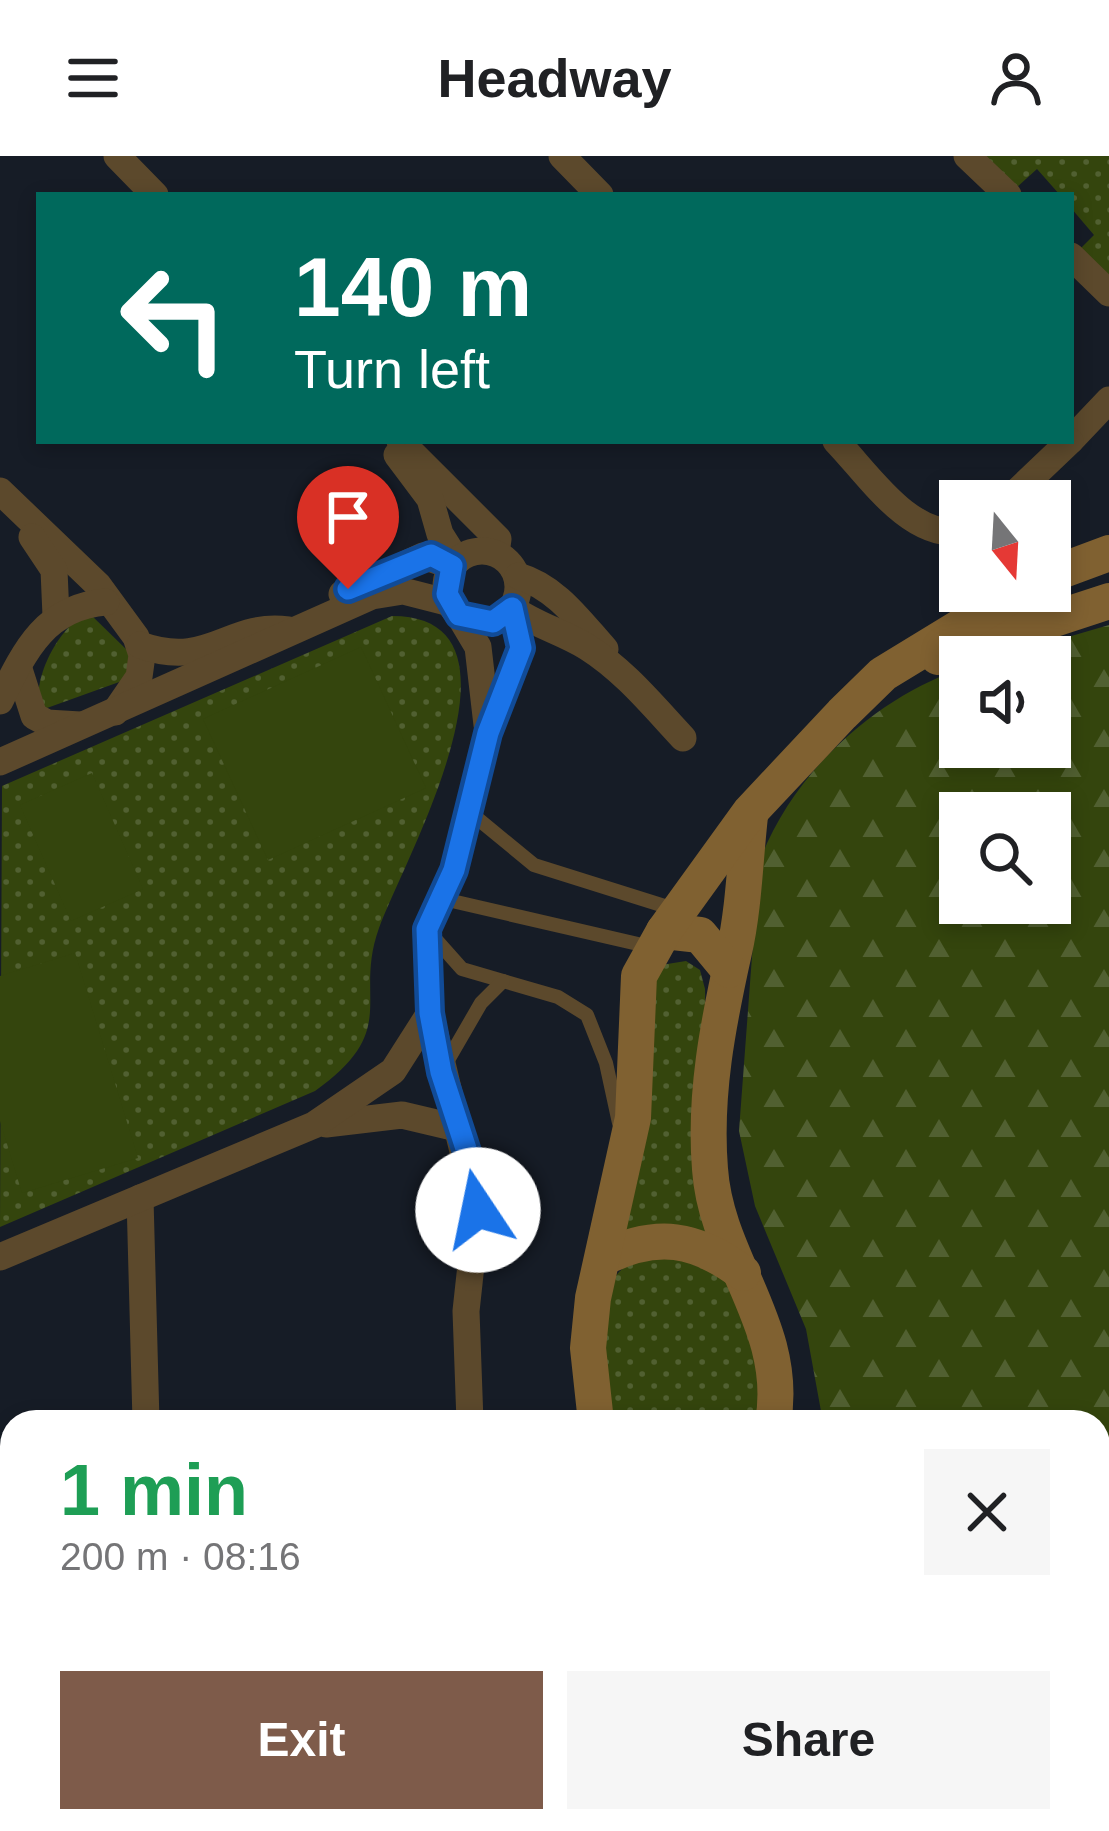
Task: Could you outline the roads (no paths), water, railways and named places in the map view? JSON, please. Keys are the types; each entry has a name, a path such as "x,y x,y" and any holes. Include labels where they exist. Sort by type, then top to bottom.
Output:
{"street":[{"path":"118,156 152,192"},
{"path":"562,156 597,192"},
{"path":"967,156 1004,192"},
{"path":"1074,259 1109,293"},
{"path":"1074,438 1109,400"},
{"path":"391,444 430,499 454,564"},
{"path":"403,444 497,539 496,553"},
{"path":"839,444 912,520 939,529"},
{"path":"1029,480 1068,444"},
{"path":"3,494 98,585 140,645 184,656 248,633 288,630 394,591 493,622 512,608"},
{"path":"3,494 54,569 56,616"},
{"path":"488,733 486,682 478,647 454,609 446,584 454,564 475,551 496,553 518,576 538,582 566,605 683,738"},
{"path":"329,613 348,589 400,564 431,555 454,564"},
{"path":"470,1410 466,1311 478,1210 470,1161 441,1072 430,1013 427,929 472,814 488,733 515,664 521,633 512,608 518,576"},
{"path":"842,714 938,657 1109,601"},
{"path":"0,701 56,616 75,605 106,602"},
{"path":"512,608 593,651 620,671"},
{"path":"595,1410 589,1348 636,1080 639,976 750,812 842,714 883,674 985,612"},
{"path":"0,762 280,641 288,630"},
{"path":"115,712 139,676 140,645"},
{"path":"515,664 542,651 593,651"},
{"path":"19,669 34,716 47,723 82,725"},
{"path":"750,812 711,1085 710,1167 718,1215 777,1368 773,1410"},
{"path":"666,930 700,935 729,970"},
{"path":"0,1257 314,1125 392,1071 430,1013"},
{"path":"314,1125 402,1115 457,1128"},
{"path":"140,1198 146,1410"},
{"path":"604,1258 628,1246 685,1239 710,1249 744,1273"}],"lane":[{"path":"472,814 534,865 666,930"},
{"path":"439,898 666,930"},
{"path":"427,929 462,969 558,997 587,1015 609,1073 625,1150"},
{"path":"441,1072 481,1004 503,981"}]}
